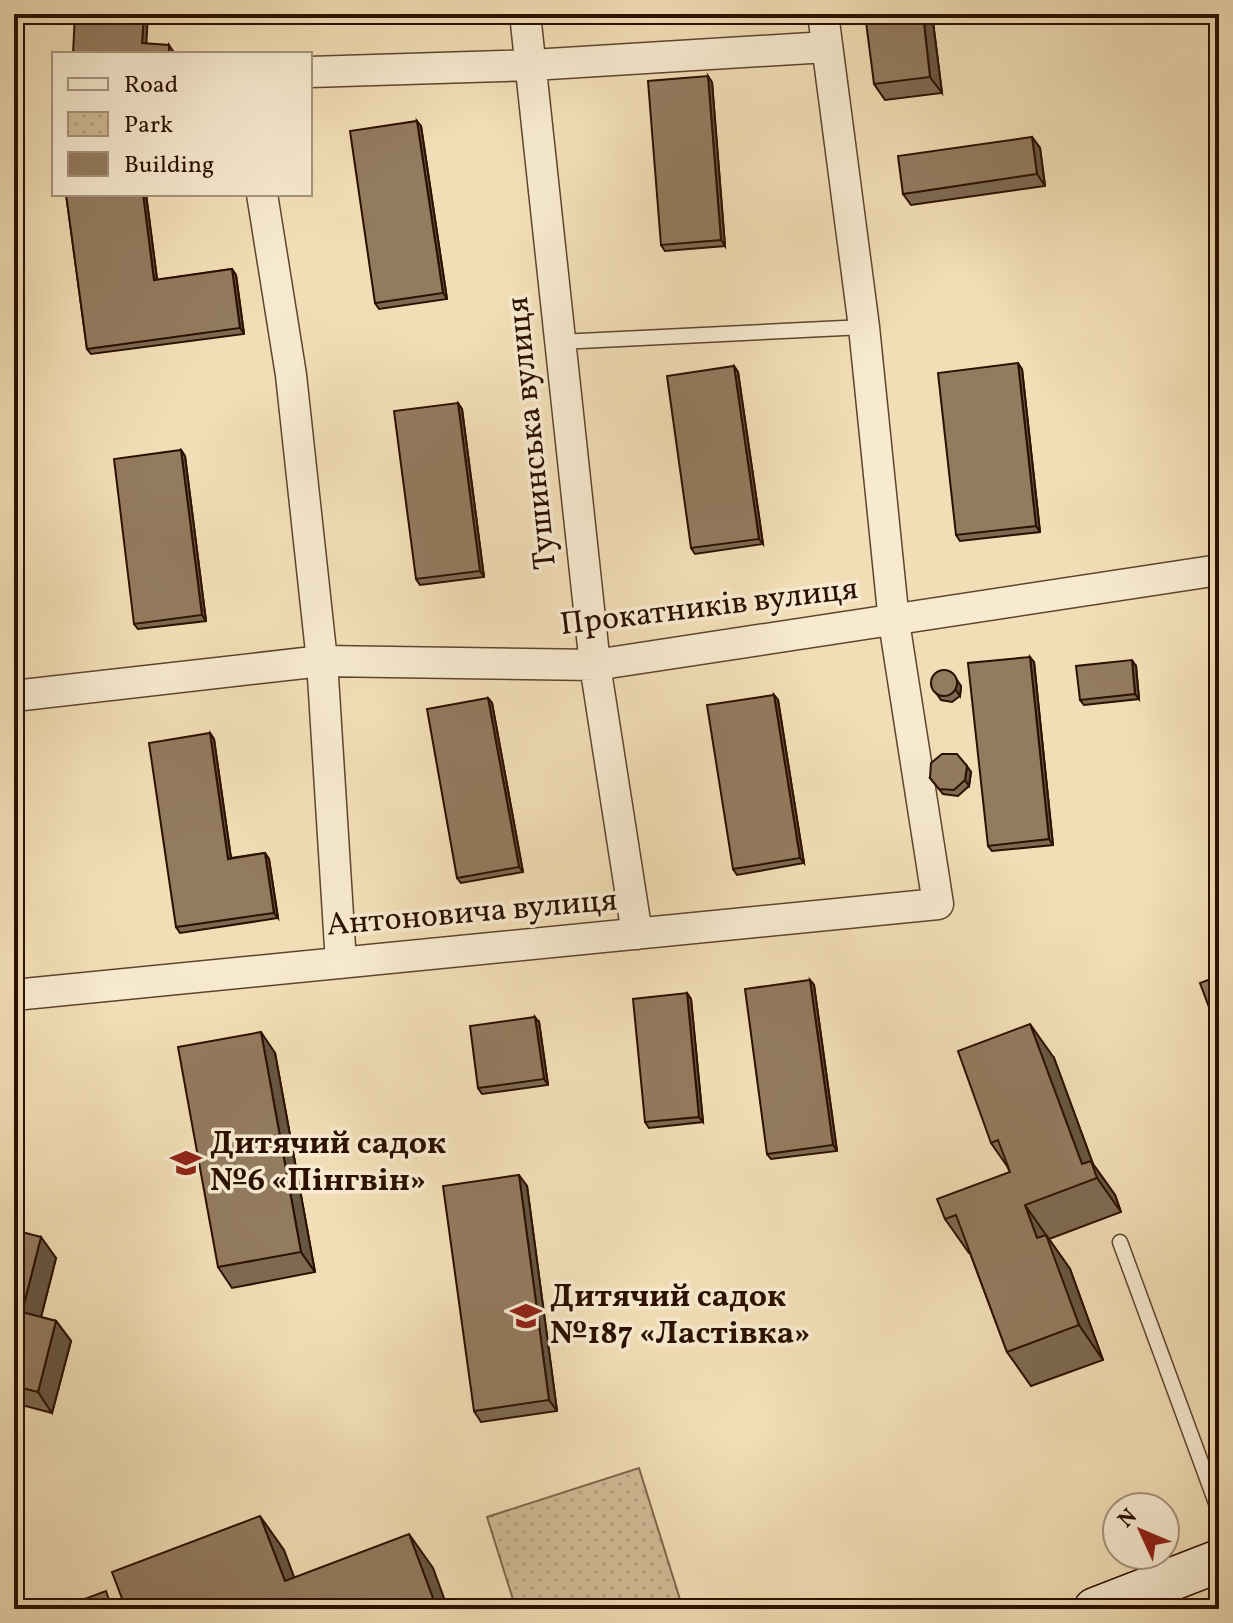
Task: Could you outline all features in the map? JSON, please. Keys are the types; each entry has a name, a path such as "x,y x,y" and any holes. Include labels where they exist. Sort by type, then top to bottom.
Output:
{"main road":[{"path":"1095,1609 1219,1561"}],"street":[{"name":"Тушинська вулиця","path":"525,14 595,665 637,934"},
{"path":"823,14 864,327 894,622"},
{"path":"312,72 532,65 827,47"},
{"path":"262,196 291,375 322,661 341,963"},
{"name":"Прокатників вулиця","path":"14,696 322,661 595,665 894,622 1219,570"},
{"name":"Антоновича вулиця","path":"14,995 938,904 894,622"}],"lane":[{"path":"559,342 864,327"},
{"path":"1120,1242 1219,1511"}],"green space":[{"path":"639,1468 683,1609 516,1609 487,1517"}],"building":[{"path":"75,14 144,14 142,43 169,45 169,52 73,52"},
{"path":"865,14 923,14 930,77 874,84"},
{"path":"708,76 721,240 661,245 648,81"},
{"path":"417,121 443,293 375,303 350,131"},
{"path":"1032,137 1037,174 903,194 898,156"},
{"path":"66,196 143,196 154,280 232,269 240,328 87,349"},
{"path":"1018,363 1036,526 956,535 938,373"},
{"path":"734,366 759,539 691,548 667,376"},
{"path":"458,403 480,571 416,579 394,411"},
{"path":"181,450 202,615 134,624 114,459"},
{"path":"1030,657 1049,839 988,846 968,663"},
{"path":"1132,660 1135,694 1080,700 1076,666"},
{"path":"944,670 953,674 957,683 953,692 944,696 935,692 931,683 935,674"},
{"path":"774,695 800,858 733,869 707,705"},
{"path":"488,698 519,867 457,878 427,709"},
{"path":"210,733 228,859 265,853 274,913 176,927 149,743"},
{"path":"942,754 957,754 967,766 965,780 954,790 939,789 930,778 931,763"},
{"path":"1219,976 1219,1034 1200,983"},
{"path":"810,980 833,1145 767,1154 745,989"},
{"path":"687,993 699,1117 645,1122 633,999"},
{"path":"535,1017 544,1079 478,1088 470,1026"},
{"path":"1030,1024 1082,1164 1091,1161 1097,1178 1025,1205 1037,1238 1046,1235 1079,1325 1007,1352 956,1215 945,1219 937,1199 1010,1172 998,1140 991,1143 958,1051"},
{"path":"261,1032 301,1252 218,1267 178,1047"},
{"path":"519,1175 549,1400 474,1411 443,1186"},
{"path":"14,1230 41,1237 22,1312 56,1321 38,1392 14,1386"},
{"path":"260,1516 285,1581 409,1534 437,1609 126,1609 112,1572"},
{"path":"106,1591 112,1609 58,1609"}],"place":[{"name":"Дитячий садок №6 «Пінгвін»","path":"186,1163"},
{"name":"Дитячий садок №187 «Ластівка»","path":"526,1316"}]}
